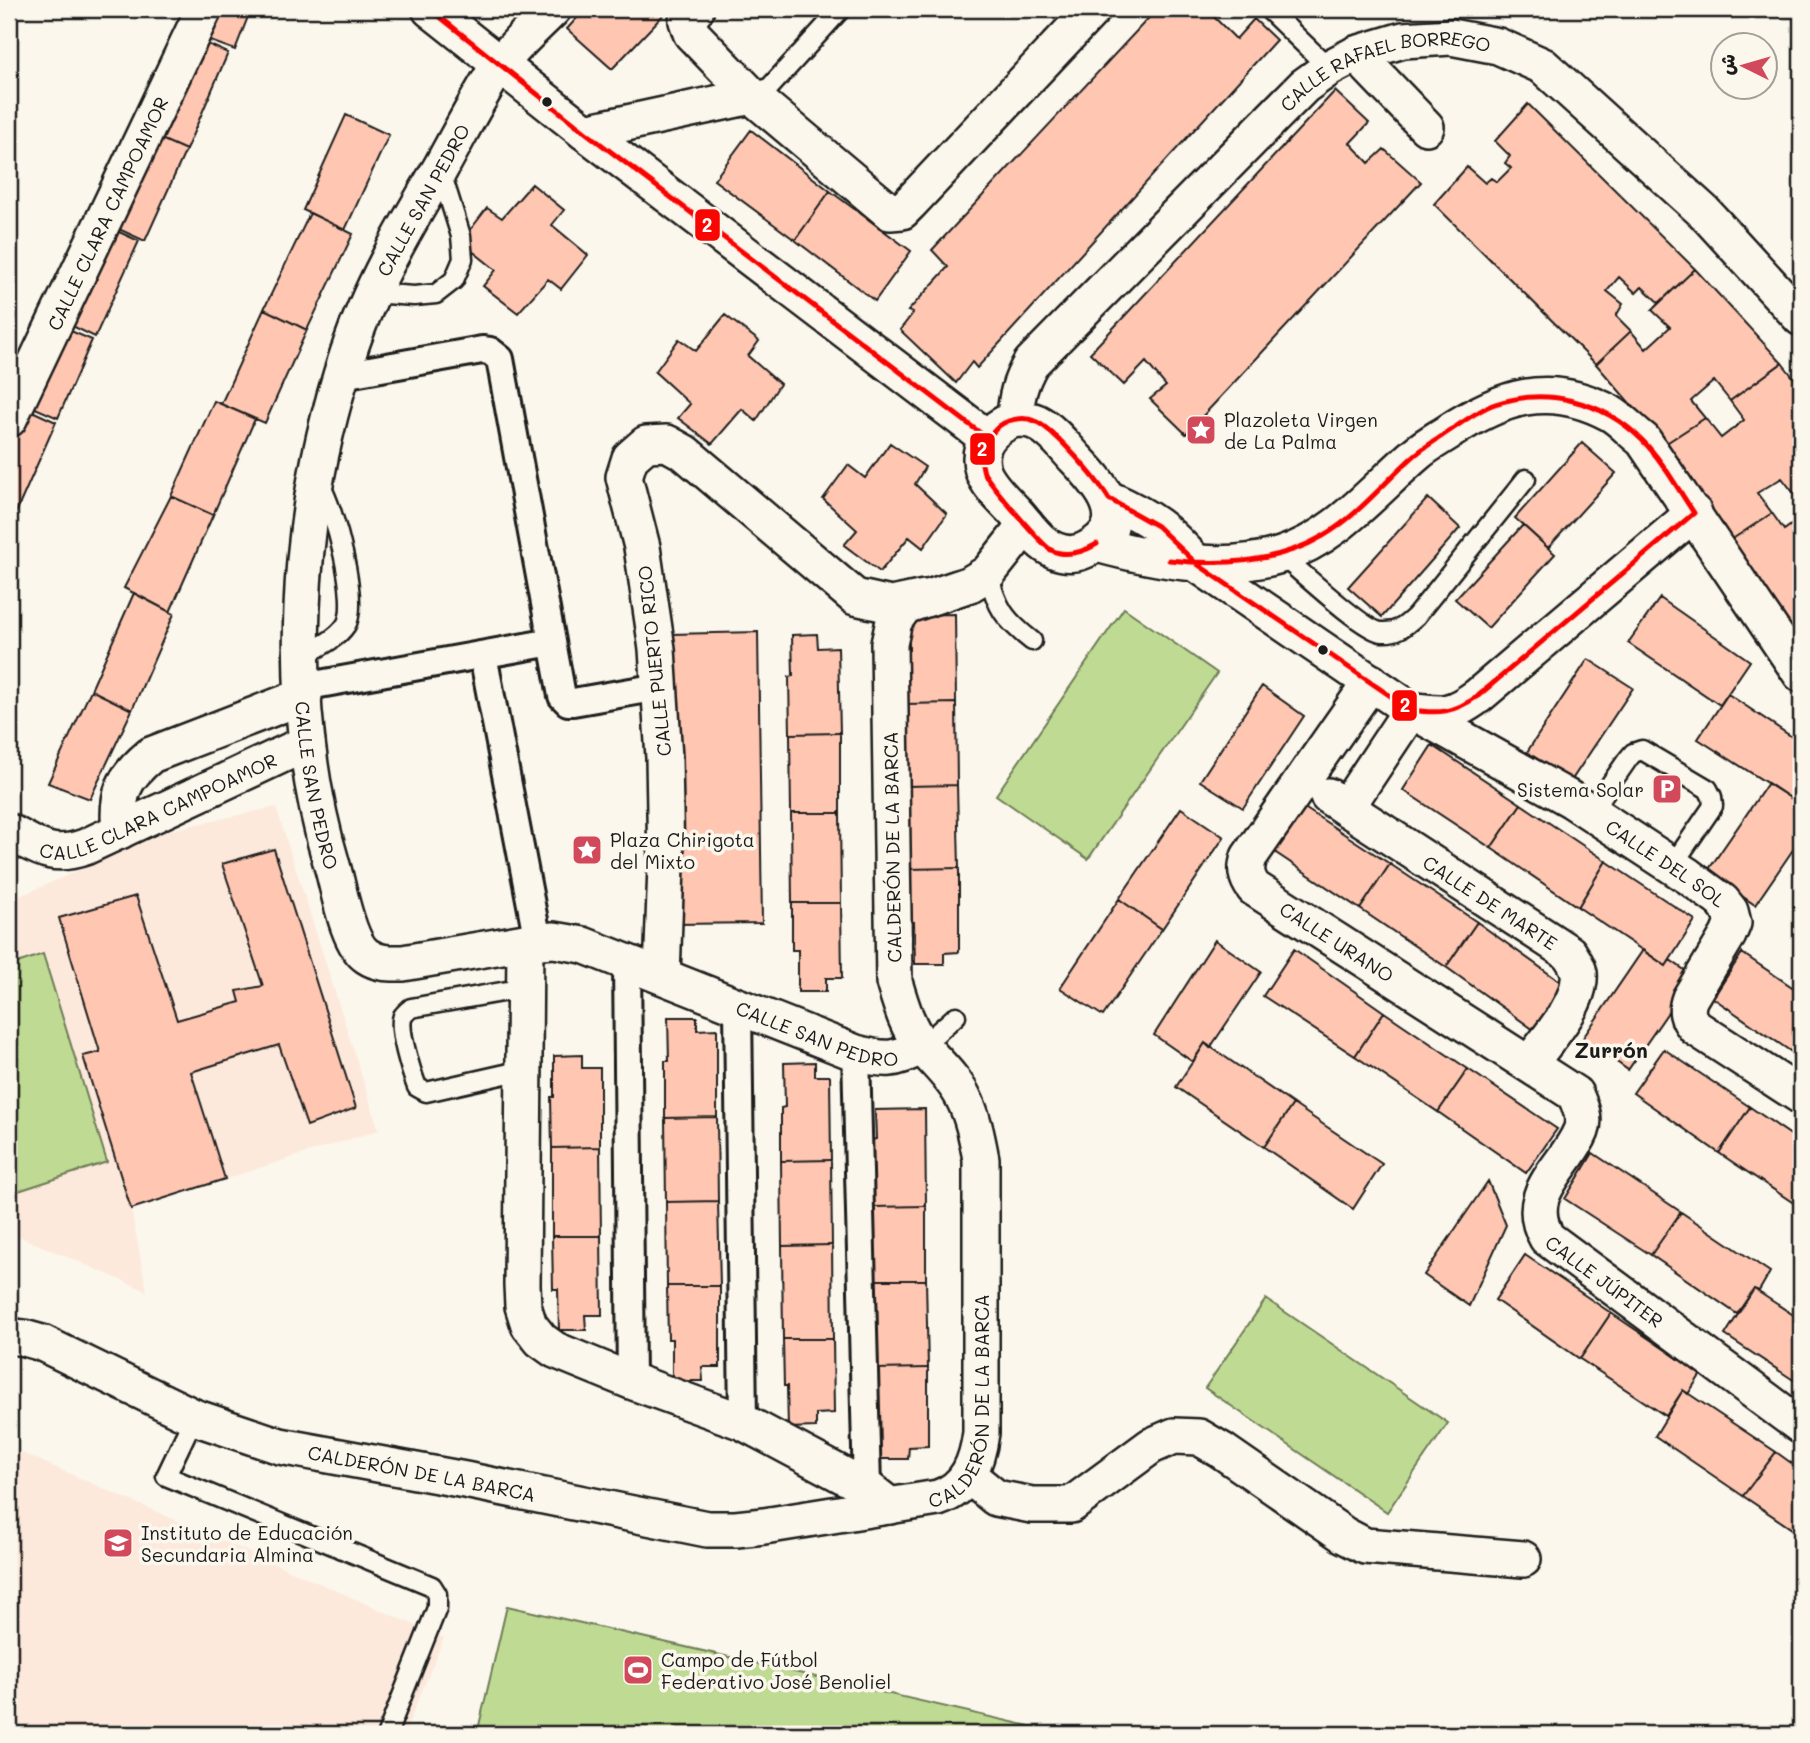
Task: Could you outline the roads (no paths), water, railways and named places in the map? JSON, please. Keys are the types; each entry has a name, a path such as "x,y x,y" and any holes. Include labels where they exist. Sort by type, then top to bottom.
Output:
{"street":[{"name":"CALLE CLARA CAMPOAMOR","path":"9,419 204,9"},
{"path":"431,9 585,132 987,438"},
{"name":"CALLE SAN PEDRO","path":"553,9 500,65 404,229 372,293 329,415 306,545 302,613 303,680 307,743 325,843 354,940 366,956 383,963 403,963 532,941 554,940 583,945 856,1053 877,1059 902,1057 922,1046"},
{"path":"696,9 687,22 691,33 752,96 890,212 902,211 1093,9"},
{"name":"CALLE RAFAEL BORREGO","path":"1015,418 1021,380 1031,363 1304,86 1342,61 1403,40 1451,37 1498,46 1543,66 1704,212 1801,317"},
{"path":"1342,61 1426,127"},
{"path":"585,132 752,96"},
{"path":"342,375 482,350 496,354 500,359 562,696 568,702 659,687"},
{"path":"1097,544 1196,564 1234,563 1281,555 1324,535 1418,453 1494,405 1533,395 1574,398 1611,414 1643,440 1801,674"},
{"path":"1015,418 1033,420 1048,429 1101,485 1109,499 1111,515 1107,531 1097,544 1083,552 1068,554 1052,550 1039,540 984,472 981,455 987,438 999,425 1015,418"},
{"name":"CALLE PUERTO RICO","path":"662,975 666,866 664,758 651,598 642,547 624,477 630,457 646,444 667,443 685,453 855,597 891,605 927,597"},
{"path":"1109,499 1143,514 1172,536 1196,564"},
{"path":"1346,808 1411,710 1441,714 1461,708 1694,513"},
{"name":"CALDERÓN DE LA BARCA","path":"9,1336 42,1343 194,1417 280,1446 707,1529 750,1528 878,1497 950,1494 961,1485 975,1462 981,1433 981,1159 975,1127 963,1097 945,1069 922,1046 904,1016 894,982 890,644 894,621 905,606 970,584 988,573 1026,525"},
{"name":"CALLE DEL SOL","path":"1196,564 1411,710 1591,812 1722,901 1730,911 1733,923 1690,998 1686,1009 1688,1020 1696,1028 1801,1096"},
{"path":"120,831 117,807 135,768 151,755 303,680 552,642"},
{"path":"483,654 532,941 524,988 523,1070 522,1285 523,1306 529,1325 541,1340 555,1350 744,1422 878,1497"},
{"name":"CALLE URANO","path":"1371,682 1249,857 1247,879 1254,888 1529,1065"},
{"name":"CALLE CLARA CAMPOAMOR","path":"9,832 46,852 66,853 120,831 307,743"},
{"name":"CALLE DE MARTE","path":"1305,780 1569,953 1578,970 1579,989 1571,1006 1529,1065"},
{"path":"627,961 631,1381"},
{"path":"738,1007 744,1422"},
{"path":"856,1053 878,1497"},
{"name":"CALLE JÚPITER","path":"1529,1065 1575,1094 1583,1111 1582,1129 1544,1190 1538,1207 1540,1225 1547,1237 1801,1426"},
{"path":"968,1475 996,1498 1032,1505 1071,1505 1151,1447 1174,1436 1199,1437 1344,1535 1365,1546 1523,1559"}],"lane":[{"path":"752,96 770,87 841,9"},
{"path":"1268,9 1342,61"},
{"path":"372,293 414,296 436,294 454,279 464,258 461,236 440,168"},
{"path":"303,680 350,616 351,602 336,520 317,478"},
{"path":"1281,555 1361,622 1379,633 1400,630 1416,616 1526,479"},
{"path":"988,573 994,598 1009,623 1032,641"},
{"path":"1591,812 1628,759 1633,753 1642,750 1708,789 1713,806 1672,866"},
{"path":"523,1070 426,1092 417,1087 401,1024 404,1014 411,1008 524,988"},
{"path":"922,1046 957,1016"},
{"path":"194,1417 166,1476 432,1586 437,1594 437,1608 387,1734"}],"place":[{"name":"Plazoleta Virgen de La Palma","path":"1201,430"},
{"name":"Sistema Solar","path":"1667,789"},
{"name":"Plaza Chirigota del Mixto","path":"587,850"},
{"name":"Instituto de Educación Secundaria Almina","path":"118,1543"},
{"name":"Campo de Fútbol Federativo José Benoliel","path":"638,1670"}],"district":[{"name":"Zurrón","path":"1611,1049"}]}
